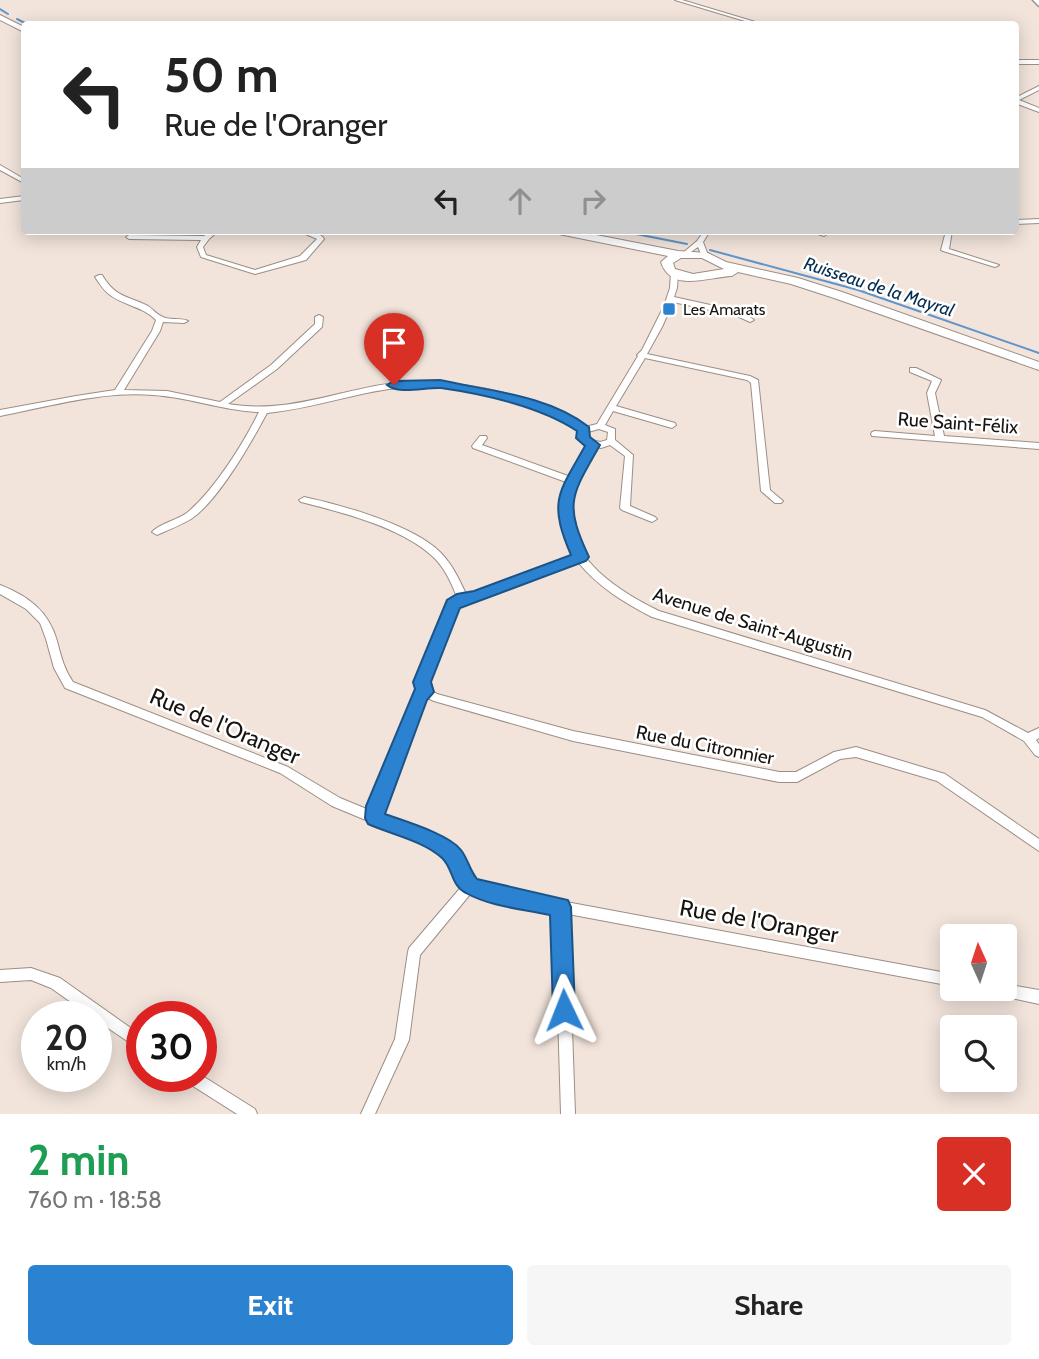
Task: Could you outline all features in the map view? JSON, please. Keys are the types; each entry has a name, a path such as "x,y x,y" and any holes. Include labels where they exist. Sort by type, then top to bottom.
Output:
{"main road":[{"path":"0,17 21,28"},
{"path":"578,235 682,254 711,264 766,275 838,295 1039,366"},
{"path":"622,244 653,254 667,262 674,274 695,279 711,264"},
{"path":"667,262 682,254"}],"street":[{"path":"677,0 749,21"},
{"path":"1019,62 1039,62"},
{"path":"1019,99 1039,88"},
{"path":"1019,102 1039,110"},
{"path":"0,167 21,179"},
{"path":"0,201 21,198"},
{"path":"1019,222 1039,221"},
{"path":"210,235 200,247 203,256 255,272 308,254 321,239 315,235"},
{"path":"682,254 700,242 704,235"},
{"path":"948,235 945,250 995,265"},
{"path":"129,237 206,238"},
{"path":"700,242 711,264"},
{"path":"673,296 674,274"},
{"path":"99,277 106,290 115,297 149,308 160,320 184,321"},
{"path":"600,426 673,296 695,279"},
{"path":"673,296 739,314 750,320"},
{"path":"222,404 274,367 319,325 319,317"},
{"path":"117,394 160,320"},
{"path":"641,355 750,378 755,382 766,491 778,501"},
{"path":"913,370 937,380 931,393 940,439"},
{"path":"0,414 117,394 173,394 265,410 298,406 394,385 440,384 534,405 556,413 584,430 600,426 612,431 611,441"},
{"path":"610,407 671,425"},
{"path":"156,533 161,528 179,522 199,507 213,491 265,410"},
{"path":"584,430 583,438 593,445 611,441"},
{"name":"Rue Saint-Félix","path":"875,434 1039,446"},
{"path":"483,438 476,446 572,481"},
{"path":"611,441 629,455 625,508 652,519"},
{"name":"Avenue de Saint-Augustin","path":"593,445 566,492 564,509 567,528 581,557 601,582 628,601 656,614 985,714 1028,738 1039,751"},
{"path":"304,500 327,504 422,543 437,554 451,572 462,598"},
{"path":"374,818 376,806 419,696 425,692 422,682 453,605 462,598 476,597 581,557"},
{"name":"Rue de l'Oranger","path":"0,589 38,614 49,631 61,676 69,685 284,770 337,802 442,846 453,855 460,874 470,886 561,907 940,978"},
{"name":"Rue du Citronnier","path":"425,692 434,697 573,736 779,777 797,777 838,755 856,752 941,777 1039,846"},
{"path":"1028,738 1039,733"},
{"path":"368,1114 402,1040 414,952 470,886"},
{"path":"561,907 568,1114"},
{"path":"0,976 31,974 55,984 126,1033"},
{"path":"1017,993 1039,997"},
{"path":"215,1092 250,1114"}],"waterway":[{"name":"Ruisseau de la Mayral","path":"0,9 8,14"},
{"name":"Ruisseau de la Mayral","path":"17,19 21,21"},
{"name":"Ruisseau de la Mayral","path":"641,235 687,244"},
{"name":"Ruisseau de la Mayral","path":"710,250 858,290 1039,353"}],"place":[{"name":"Les Amarats","path":"669,309"}],"route":[{"path":"394,385 440,384 534,405 556,413 580,427 584,430 582,435 585,441 593,445 566,492 564,509 567,528 581,557 476,597 462,598 453,605 422,682 425,692 419,696 376,806 374,818 442,846 453,855 460,874 470,886 561,907 564,1010"}]}
